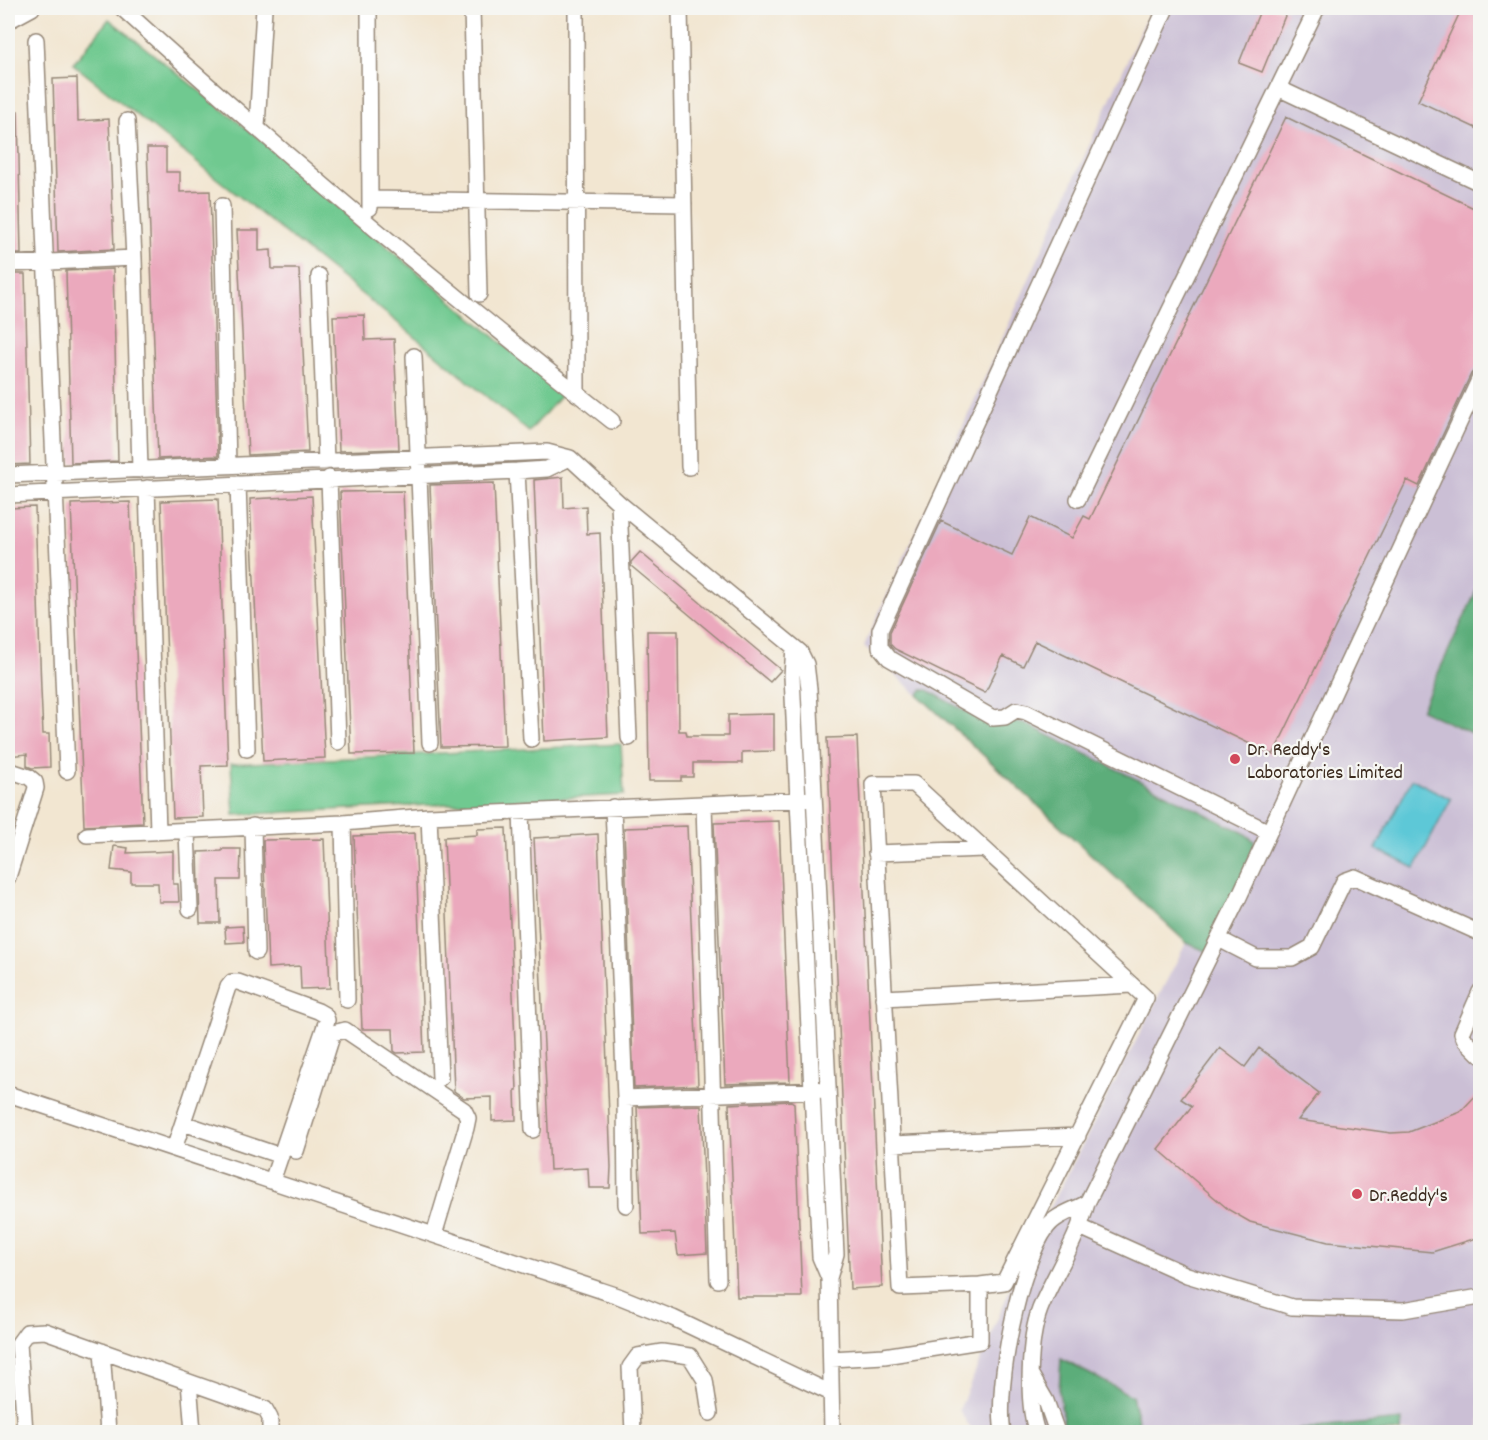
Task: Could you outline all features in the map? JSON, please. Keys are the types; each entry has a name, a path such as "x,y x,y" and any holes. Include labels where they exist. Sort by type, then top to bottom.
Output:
{"street":[{"path":"8,21 32,8"},
{"path":"122,8 455,298 612,422"},
{"path":"256,127 264,8"},
{"path":"369,8 370,225"},
{"path":"472,8 479,294"},
{"path":"576,8 577,393"},
{"path":"680,8 689,467"},
{"path":"1166,8 880,630 880,647 889,658 993,718 1005,717 1016,710 1026,712 1269,832"},
{"path":"1078,499 1317,8"},
{"path":"36,40 67,771"},
{"path":"1278,88 1480,183"},
{"path":"127,122 134,258 140,470"},
{"path":"370,199 684,204"},
{"path":"222,206 228,466"},
{"path":"8,264 134,258"},
{"path":"319,276 326,462"},
{"path":"414,356 430,743"},
{"path":"1037,1432 1030,1400 1030,1372 1039,1311 1080,1227 1087,1203 1219,939 1480,378"},
{"path":"8,475 547,452 570,458 619,503 794,647 792,676 807,799 830,1090 836,1254 829,1278 832,1432"},
{"path":"8,495 329,478 517,471 547,469 570,458"},
{"path":"517,471 531,739"},
{"path":"329,478 338,742"},
{"path":"238,484 247,749"},
{"path":"147,488 158,831"},
{"path":"619,503 629,738"},
{"path":"8,770 29,777 35,782 36,788 8,877"},
{"path":"873,784 914,784 984,849 1145,995 1146,1001 1004,1282 1001,1284 900,1288 873,784"},
{"path":"87,835 343,823 429,816 807,799"},
{"path":"807,799 812,1090 820,1257 829,1278"},
{"path":"704,804 718,1280"},
{"path":"613,807 625,1098 626,1205"},
{"path":"521,812 533,1130"},
{"path":"429,816 440,1078"},
{"path":"343,823 347,1000"},
{"path":"253,826 256,952"},
{"path":"188,831 190,909"},
{"path":"876,853 984,849"},
{"path":"1219,939 1256,958 1292,958 1312,947 1344,881 1355,877 1480,933"},
{"path":"174,1149 228,987 232,982 238,982 318,1011 325,1015 327,1020 272,1182"},
{"path":"884,998 1132,985"},
{"path":"1480,992 1462,1033 1465,1040 1480,1055"},
{"path":"296,1151 333,1033 345,1030 464,1110 468,1118 434,1235"},
{"path":"625,1098 830,1090"},
{"path":"8,1094 662,1313 831,1393"},
{"path":"183,1123 281,1156"},
{"path":"892,1144 1078,1136"},
{"path":"1003,1432 1000,1412 1004,1363 1022,1289 1047,1227 1057,1218 1087,1203"},
{"path":"1080,1227 1187,1275 1292,1307 1403,1310 1480,1297"},
{"path":"831,1359 884,1356 980,1341 980,1285"},
{"path":"1022,1289 1045,1300"},
{"path":"26,1432 19,1343 21,1337 27,1332 45,1331 265,1409 270,1418 270,1432"},
{"path":"102,1351 108,1432"},
{"path":"633,1432 630,1367 638,1356 662,1352 690,1356 705,1380 710,1413"},
{"path":"1030,1372 1046,1401 1057,1432"},
{"path":"189,1382 193,1432"}],"shaded area":[{"name":"Dr. Reddy's Laboratories Limited","path":"1151,8 1480,8 1480,1432 973,1432 959,1410 1017,1273 1186,943 864,646"}],"green space":[{"path":"109,19 261,140 562,394 529,432 403,327 73,64"},
{"path":"1480,583 1480,737 1421,710"},
{"path":"922,690 928,690 989,725 1024,723 1244,833 1254,841 1256,847 1208,952 1187,943 918,695"},
{"path":"621,744 624,795 234,815 231,764"},
{"path":"1061,1359 1132,1396 1141,1432 1065,1432 1059,1392"},
{"path":"1402,1420 1401,1432 1272,1432"}],"water":[{"path":"1412,779 1451,799 1415,868 1376,849"}],"building":[{"path":"1261,8 1277,8 1287,11 1262,72 1239,63"},
{"path":"1462,8 1480,8 1480,130 1418,101"},
{"path":"77,78 78,121 109,119 114,249 58,252 53,79"},
{"path":"8,111 18,111 21,254 8,254"},
{"path":"1286,117 1480,211 1480,364 1471,374 1419,486 1407,480 1273,755 1035,641 1023,666 1003,656 985,693 895,649 890,644 890,632 941,521 1012,555 1030,517 1072,538 1084,516 1090,519"},
{"path":"147,148 166,148 166,172 180,172 180,192 210,191 218,456 158,459"},
{"path":"237,230 259,230 259,251 271,250 272,269 299,269 308,452 248,455"},
{"path":"113,269 118,461 71,463 66,271"},
{"path":"8,274 25,274 30,464 8,465"},
{"path":"364,315 365,340 394,339 399,449 339,451 333,316"},
{"path":"563,477 564,508 586,506 587,534 600,533 608,737 544,741 534,480"},
{"path":"494,483 505,746 441,747 430,485"},
{"path":"403,491 414,753 351,754 340,492"},
{"path":"312,496 325,758 263,761 250,499"},
{"path":"218,499 228,765 201,766 203,817 173,818 161,501"},
{"path":"130,502 143,823 84,826 71,504"},
{"path":"35,507 43,734 49,734 50,767 32,768 27,766 27,754 8,756 8,508"},
{"path":"640,552 781,670 770,682 631,566 631,562"},
{"path":"647,631 678,631 679,731 686,731 687,736 728,736 728,715 774,714 774,751 742,752 742,763 693,763 693,777 681,777 681,781 649,781"},
{"path":"857,737 882,1287 850,1289 827,738"},
{"path":"779,821 790,1082 725,1084 714,823"},
{"path":"687,826 698,1085 634,1088 624,828"},
{"path":"506,828 517,1090 515,1090 516,1120 492,1121 492,1097 464,1098 454,1091 444,837 477,835 477,829"},
{"path":"415,833 424,1052 397,1053 394,1051 393,1029 362,1029 354,836"},
{"path":"598,834 610,1188 589,1188 588,1168 550,1170 534,838"},
{"path":"324,839 330,988 301,989 300,966 268,968 263,840"},
{"path":"114,846 128,848 127,853 173,851 173,884 178,884 179,902 159,902 158,883 131,883 131,872 111,870"},
{"path":"222,849 241,849 240,880 219,880 220,923 200,923 198,852 222,851"},
{"path":"243,926 244,942 226,943 225,927"},
{"path":"1220,1048 1245,1067 1259,1048 1319,1093 1298,1120 1391,1133 1409,1132 1460,1112 1480,1091 1480,1237 1432,1252 1328,1242 1250,1222 1229,1210 1158,1149 1192,1106 1181,1099"},
{"path":"791,1101 794,1103 802,1297 737,1297 729,1104"},
{"path":"701,1105 707,1253 678,1255 675,1233 642,1234 637,1107"}],"place":[{"name":"Dr. Reddy's Laboratories Limited","path":"1235,759"},
{"name":"Dr.Reddy's","path":"1357,1194"}]}
